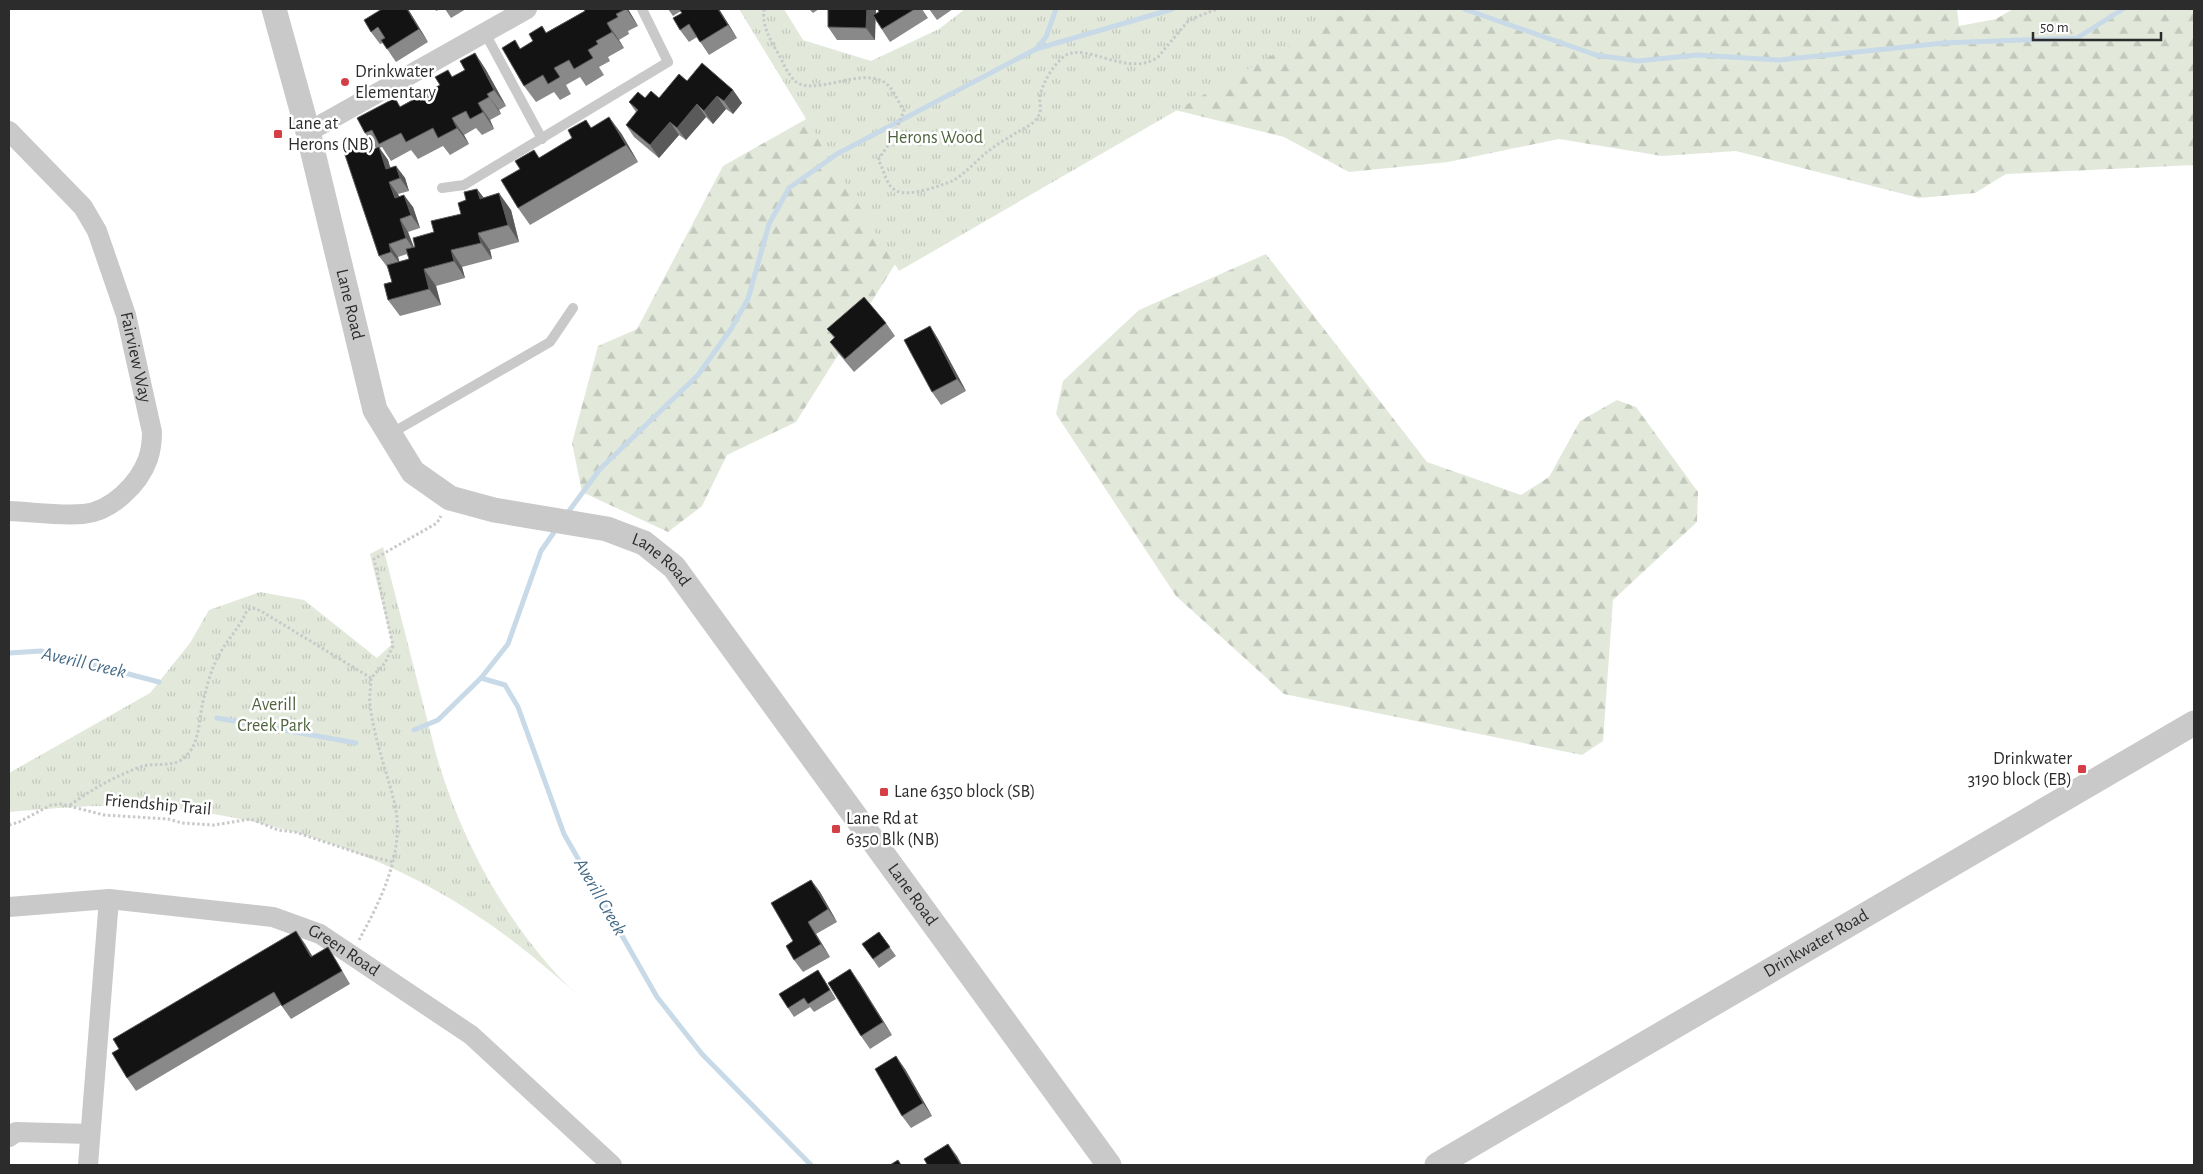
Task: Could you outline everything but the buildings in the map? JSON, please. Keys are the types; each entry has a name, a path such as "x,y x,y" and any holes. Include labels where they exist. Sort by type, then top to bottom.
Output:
{"street":[{"name":"Lane Road","path":"274,9 308,132 375,410 413,472 450,498 494,510 607,529 644,542 674,567 1109,1165"},
{"path":"308,132 527,9"},
{"name":"Fairview Way","path":"9,131 83,207 98,231 126,315 152,432 148,460 140,475 130,488 102,509 84,514 9,511"},
{"name":"Drinkwater Road","path":"1437,1165 2194,723"},
{"path":"88,1165 109,899"},
{"name":"Green Road","path":"9,907 109,899 273,916 320,934 471,1035 612,1165"},
{"path":"9,1137 16,1132 90,1134"}],"lane":[{"path":"442,188 464,185 542,140 668,62 642,9"},
{"path":"485,33 542,140"},
{"path":"390,434 550,342 573,308"}],"path":[{"path":"764,9 765,29 793,79 801,85 814,86 851,78 880,79 888,84 904,112 891,141 878,160 883,167 889,186 898,192 916,193 953,180 989,150 1033,123 1040,114 1040,96 1045,84 1058,62 1068,54 1079,53 1122,64 1152,62 1189,20 1217,9"},
{"path":"371,968 374,960 356,948 386,886 393,862 397,834 395,807 380,754 370,704 371,678 385,663 393,646 374,559 437,523 450,498"},
{"path":"70,805 115,778 142,766 166,764 184,759 195,742 204,697 218,656 230,637 241,626 247,610 253,608 261,611 371,678"},
{"name":"Friendship Trail","path":"9,825 19,822 51,805 61,804 104,815 168,820 182,823 214,825 251,819 278,830 295,832 364,855 393,862"}],"green space":[{"name":"Herons Wood","path":"739,9 784,9 803,40 871,61 939,29 965,9 1352,9 899,271"},
{"path":"1099,9 1957,9 1959,26 1996,19 2013,9 2194,9 2194,165 2006,174 1975,193 1919,198 1736,151 1662,156 1559,139 1448,162 1349,172 1284,137 1139,101 914,234 796,422 727,455 702,506 668,532 582,492 572,443 598,346 637,329 723,166 822,110"},
{"path":"1266,254 1427,462 1521,495 1549,477 1580,421 1617,400 1636,407 1698,492 1697,522 1613,600 1603,741 1582,755 1284,694 1176,596 1056,414 1063,381 1139,310"},
{"name":"Averill Creek Park","path":"383,547 436,754 445,783 468,840 497,893 531,944 560,978 589,1005 504,934 473,913 402,873 365,856 327,842 288,830 248,821 168,808 89,806 9,812 9,773 150,693 190,643 209,610 260,592 304,600 377,658 392,644 370,554"}],"waterway":[{"path":"1036,49 1046,37 1056,9"},
{"path":"566,515 600,469 698,375 731,329 748,299 769,224 789,188 837,154 1036,49 1173,9"},
{"path":"1464,9 1596,55 1638,61 1697,55 1779,60 1944,43 2077,38 2123,9"},
{"path":"414,730 438,720 481,678 508,644 541,551 557,528"},
{"name":"Averill Creek","path":"9,653 41,651 159,682"},
{"name":"Averill Creek","path":"481,678 505,685 518,707 564,834 657,997 702,1054 811,1165"},
{"name":"Averill Creek","path":"217,718 356,743"}],"place":[{"name":"Drinkwater Elementary","path":"345,82"},
{"name":"Lane at Herons (NB)","path":"278,134"},
{"name":"Drinkwater 3190 block (EB)","path":"2082,769"},
{"name":"Lane 6350 block (SB)","path":"884,792"},
{"name":"Lane Rd at 6350 Blk (NB)","path":"836,829"}]}
